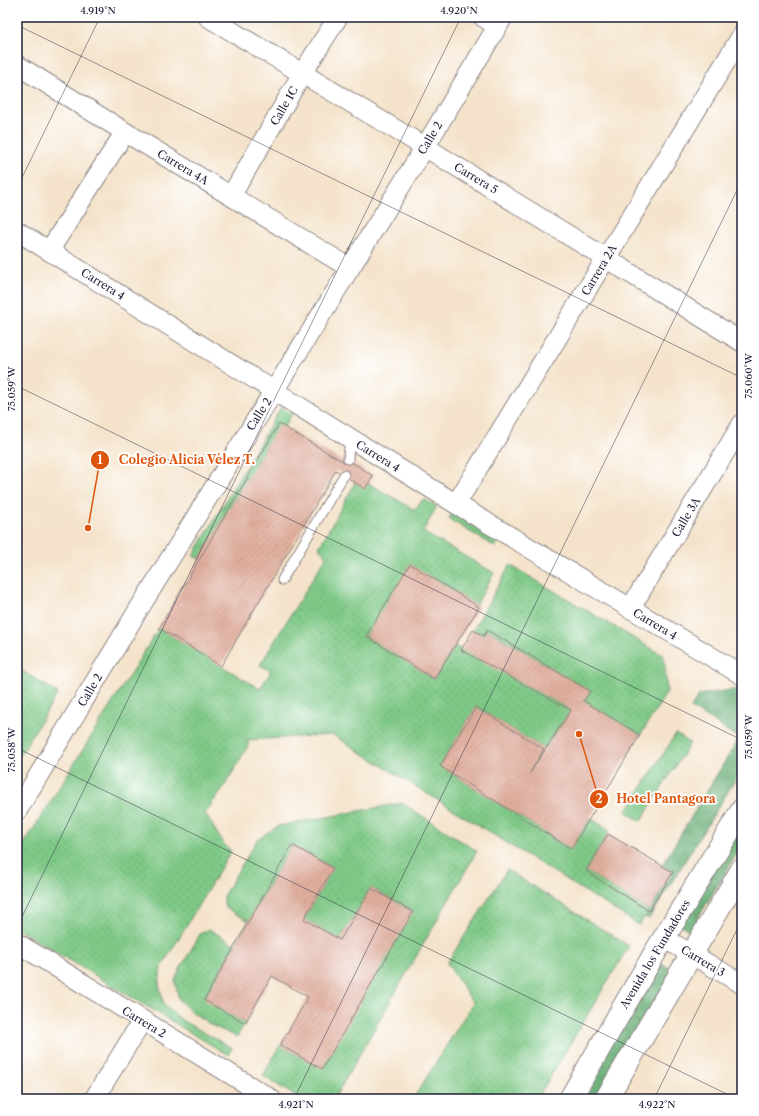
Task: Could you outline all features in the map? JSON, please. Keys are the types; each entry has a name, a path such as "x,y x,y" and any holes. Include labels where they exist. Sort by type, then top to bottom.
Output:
{"main road":[{"name":"Avenida los Fundadores","path":"570,1099 664,938 742,810"},
{"path":"606,1099 742,869"}],"street":[{"name":"Carrera 5","path":"208,17 425,147 742,342"},
{"name":"Calle 1C","path":"231,196 302,74 338,17"},
{"name":"Calle 2","path":"17,811 137,612 425,147 494,20"},
{"name":"Carrera 2A","path":"456,504 742,35"},
{"name":"Carrera 4A","path":"17,65 350,268"},
{"path":"49,251 125,132"},
{"name":"Carrera 4","path":"17,231 456,504 742,675"},
{"name":"Calle 3A","path":"630,609 742,424"},
{"name":"Carrera 3","path":"664,938 742,984"},
{"name":"Carrera 2","path":"17,943 271,1099"},
{"path":"94,1099 142,1021"}],"lane":[{"path":"347,437 349,446 348,459"},
{"path":"282,580 344,475"}],"green space":[{"path":"281,407 292,414 284,427 279,425 199,559 193,556"},
{"path":"354,481 368,483 415,510 423,499 437,506 423,532 494,573 476,605 410,565 366,636 434,679 455,646 571,710 544,749 476,707 440,766 571,849 590,818 610,830 586,871 649,911 639,925 333,735 247,740 249,744 226,784 205,813 223,843 231,851 161,968 159,984 164,1005 183,1021 232,1048 228,1055 17,929 17,855 159,628 260,689 271,671 260,665 326,557 319,547 354,485"},
{"path":"453,510 500,539 495,547 449,519"},
{"path":"510,565 664,656 667,692 640,736 584,701 590,691 488,630 484,636 473,630"},
{"path":"17,668 58,693 17,760"},
{"path":"738,689 742,691 742,769 649,919 645,917 672,873 660,865 664,862 739,738 691,708 699,695"},
{"path":"676,734 690,743 641,821 626,812"},
{"path":"402,803 477,851 334,1099 300,1099 263,1076 280,1045 322,1068 412,911 371,888 340,940 304,919 333,868 292,845 249,921 225,908 223,896 257,840 278,826"},
{"path":"742,823 742,845 690,931 681,925"},
{"path":"507,870 629,946 537,1099 413,1099 473,1003 447,963"},
{"path":"209,929 235,945 204,999 245,1023 237,1037 211,1025 192,1012 179,1000 175,981 200,934"},
{"path":"659,962 674,971 600,1099 579,1099"}],"building":[{"path":"279,424 342,461 344,457 373,476 365,489 336,470 221,666 159,628"},
{"path":"410,564 479,607 434,679 366,636"},
{"path":"473,630 484,636 487,630 590,691 584,701 640,735 571,849 440,766 476,707 544,749 530,773 571,710 461,650"},
{"path":"608,834 673,872 649,911 586,871"},
{"path":"292,845 333,868 304,919 340,940 371,888 413,912 322,1069 280,1045 308,997 272,976 245,1023 204,1000"}],"place":[{"name":"Colegio Alicia Vélez T.","path":"88,528"},
{"name":"Hotel Pantagora","path":"579,734"}]}
